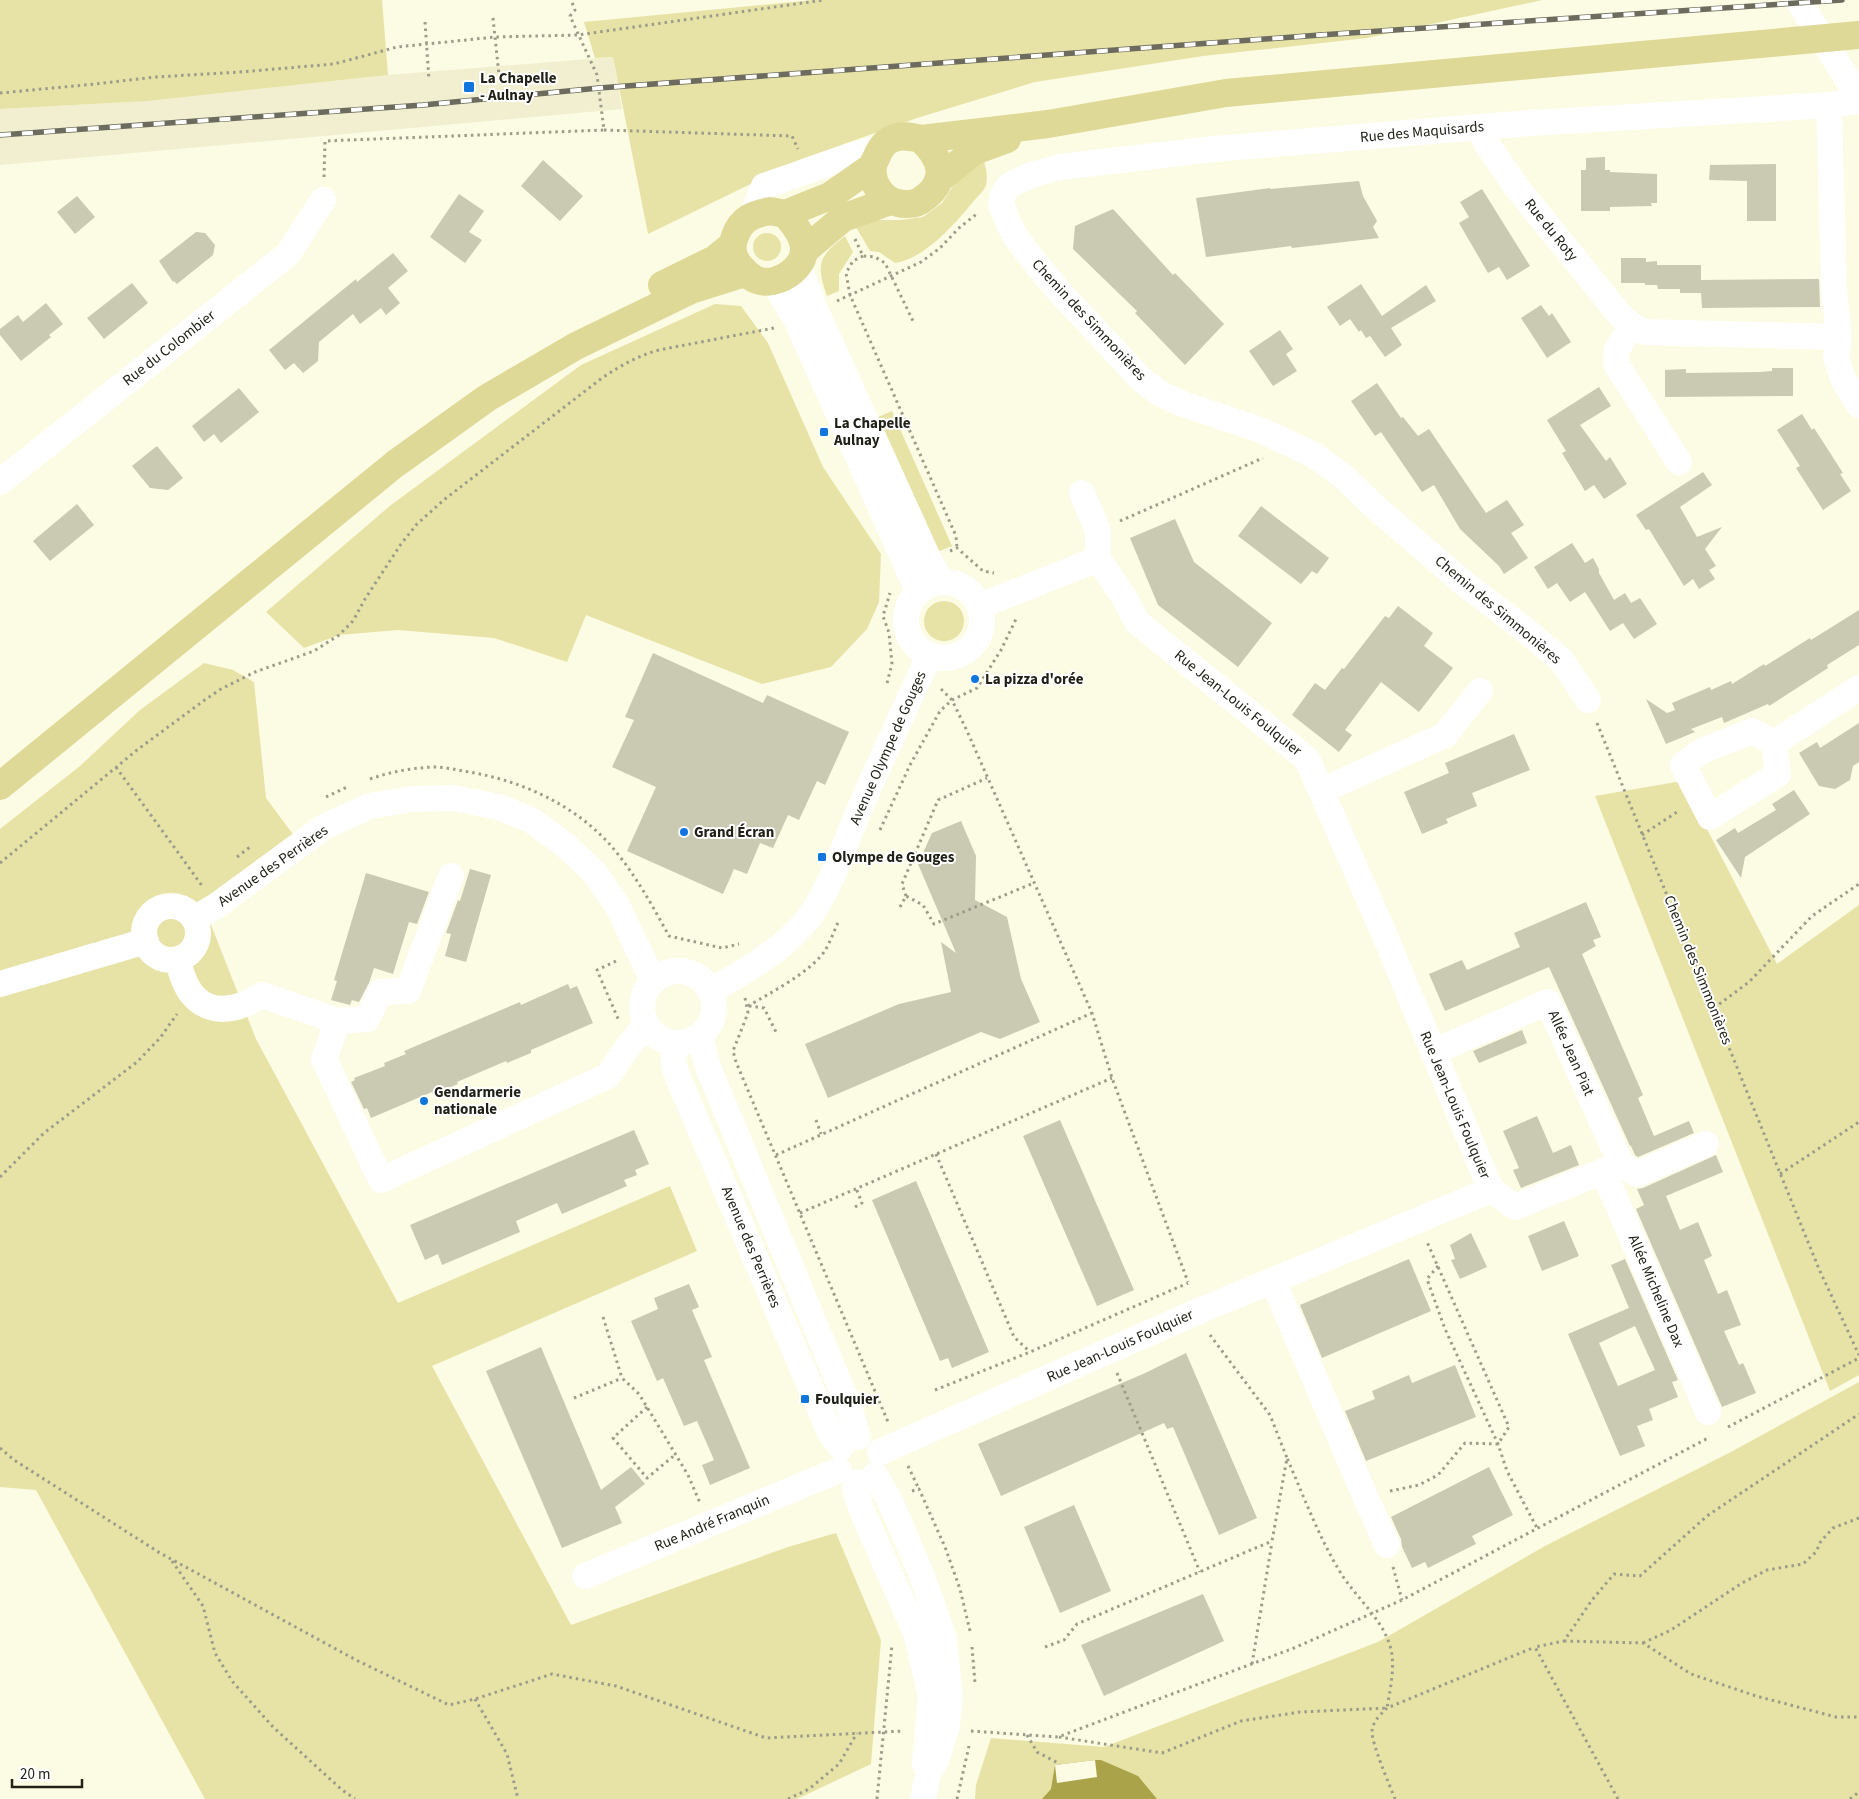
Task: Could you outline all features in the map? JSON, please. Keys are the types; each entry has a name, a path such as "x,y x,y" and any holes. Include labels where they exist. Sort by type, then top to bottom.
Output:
{"main road":[{"path":"395,464 474,391 517,361 563,335 715,259 732,245 736,233 743,222 753,214 770,211 785,214 830,196 877,156 892,139 908,136 921,139 1048,124 1226,93 1859,35"},
{"path":"938,180 974,151 1048,124"},
{"path":"877,156 873,178 881,193 890,201 902,205 917,203 932,193 938,180 940,168 938,158 932,149 921,139"},
{"path":"732,245 736,261 745,273 758,280 773,281 787,276 801,258 843,218 890,201"},
{"path":"785,214 802,237 801,258"},
{"path":"0,786 395,464 487,398 576,346 691,290 745,273"}],"street":[{"path":"1798,0 1859,99"},
{"name":"Rue des Maquisards","path":"1001,204 1003,194 1010,185 1031,175 1060,167 1214,149 1829,104 1859,99"},
{"path":"1829,104 1834,290 1839,337 1836,358 1844,379 1859,405"},
{"name":"Rue du Roty","path":"1481,128 1486,144 1518,189 1620,315 1632,326"},
{"path":"753,214 764,186 853,154 877,156"},
{"name":"Rue du Colombier","path":"0,482 288,254 323,200"},
{"name":"Chemin des Simmonières","path":"1001,204 1015,236 1034,261 1140,378 1159,393 1183,404 1258,429 1312,454 1343,476 1374,506 1466,584 1562,661 1588,700"},
{"path":"801,258 821,324 924,575"},
{"path":"773,281 796,319 924,575"},
{"path":"1679,462 1616,364 1617,349 1632,326 1645,332 1839,337"},
{"path":"980,606 1098,559 1098,530 1082,493"},
{"name":"Rue Jean-Louis Foulquier","path":"864,1458 1199,1311 1491,1190 1382,929 1307,759 1137,622 1124,597 1098,559"},
{"path":"924,575 954,582 965,588 974,596 980,606 981,631 975,643 966,652 942,659 929,656 918,649 910,639 905,626 905,614 924,575"},
{"name":"Avenue Olympe de Gouges","path":"711,990 734,978 790,938 802,926 822,898 929,656"},
{"path":"1774,743 1859,688"},
{"path":"1321,791 1445,735 1480,691"},
{"path":"1752,731 1774,743 1778,774 1710,817 1683,765 1702,751 1752,731"},
{"name":"Avenue des Perrières","path":"204,904 324,827 370,806 413,798 453,798 499,807 531,820 565,845 594,872 617,905 653,981"},
{"path":"178,959 180,970 188,988 197,999 208,1007 218,1010 231,1010 246,1005 262,995 338,1021 367,1019 380,992 408,992 451,876"},
{"path":"204,904 196,943 186,956 170,960 155,954 146,941 144,933 150,917 164,907 173,906 189,912 204,904"},
{"path":"0,984 146,941"},
{"path":"684,970 700,977 711,990 715,1007 711,1023 700,1036 687,1042 673,1043 658,1037 646,1024 642,1009 644,994 653,981 667,972 684,970"},
{"name":"Allée Jean Piat","path":"1433,1052 1548,1002 1612,1167"},
{"path":"338,1021 324,1058 381,1180 608,1076 646,1024"},
{"name":"Avenue des Perrières","path":"700,1036 708,1067 849,1406 864,1458 890,1501 920,1571 944,1638 950,1698 947,1726 926,1787"},
{"name":"Avenue des Perrières","path":"673,1043 674,1066 679,1080 831,1435 864,1458"},
{"path":"1491,1190 1516,1207 1612,1167 1637,1174 1706,1144"},
{"name":"Allée Micheline Dax","path":"1612,1167 1708,1412"},
{"path":"1274,1281 1365,1496 1388,1545"},
{"name":"Rue André Franquin","path":"585,1576 864,1458"}],"path":[{"path":"571,0 574,10 570,16 597,75 604,130"},
{"path":"0,93 156,76 240,72 334,64 397,47 495,37 578,35 824,0"},
{"path":"493,18 499,75"},
{"path":"425,22 429,80"},
{"path":"323,200 325,141 604,130 792,136 798,150"},
{"path":"836,302 921,262 940,248 959,228 983,209 1001,204"},
{"path":"854,238 863,256"},
{"path":"913,322 886,263 875,257 863,256 853,261 846,273 850,295 956,536 957,548 983,571 997,573 1016,617 1001,650 976,688 952,700"},
{"path":"0,862 167,726 220,689 255,672 314,651 340,635 353,621 364,599 401,544 417,524 445,499 531,431 609,374 642,355 659,350 778,327"},
{"path":"1098,530 1275,453 1284,441"},
{"path":"885,690 892,664 889,633 883,616 894,576 924,575 957,548"},
{"name":"Chemin des Simmonières","path":"1588,700 1819,1269 1859,1355"},
{"path":"967,731 1092,1013 1112,1078 1188,1282"},
{"path":"363,781 390,772 434,767 488,774 538,793 569,810 591,826 611,846 642,887 669,936 722,948 747,941"},
{"path":"116,768 204,904"},
{"path":"987,778 938,800 902,884 906,896 923,905 934,924 1034,883"},
{"path":"323,798 337,790 355,784"},
{"path":"1642,836 1700,797"},
{"path":"235,858 258,842"},
{"path":"204,904 208,880"},
{"path":"1714,1009 1749,982 1812,916 1859,884"},
{"path":"900,907 906,896"},
{"path":"734,978 748,1006 746,1020 733,1051 800,1213 864,1458 919,1489"},
{"path":"0,1177 44,1133 137,1062 160,1038 183,1007 188,988"},
{"path":"748,1006 764,1008 777,1034"},
{"path":"776,1155 1092,1013"},
{"path":"800,1213 1112,1078"},
{"path":"816,1120 821,1134"},
{"path":"1780,1174 1859,1122"},
{"path":"936,1154 1014,1337 1030,1352"},
{"path":"855,1208 862,1203 856,1188"},
{"path":"1426,1239 1510,1427 1498,1444"},
{"path":"1438,1266 1427,1278 1446,1329 1498,1444 1507,1471 1538,1528"},
{"path":"603,1317 622,1378 639,1394 676,1454 688,1475 710,1524"},
{"path":"1210,1335 1270,1415 1286,1458 1313,1519 1342,1574 1385,1632 1392,1655 1392,1677 1387,1708 1377,1719 1372,1731 1380,1760 1395,1799"},
{"path":"1108,1351 1200,1572"},
{"path":"574,1398 622,1378"},
{"path":"647,1407 613,1438 647,1478 676,1454"},
{"path":"1564,1641 1592,1600 1614,1574 1640,1576 1707,1516 1859,1414"},
{"path":"1365,1496 1419,1485 1438,1474 1465,1443 1498,1444"},
{"path":"1252,1664 1286,1458"},
{"path":"1058,1737 1162,1753 1240,1721 1300,1712 1387,1708 1535,1647 1564,1641 1643,1643 1671,1630 1742,1583 1767,1570 1803,1564 1816,1552 1821,1541 1833,1528 1859,1518"},
{"path":"1045,1648 1064,1640 1077,1624 1272,1541"},
{"path":"1388,1545 1402,1600"},
{"path":"171,1559 203,1606 215,1654 232,1681 273,1727 341,1789 355,1799"},
{"path":"878,1799 892,1645 891,1638"},
{"path":"1643,1643 1691,1674 1756,1696 1836,1717 1859,1717"},
{"path":"1535,1647 1618,1799"},
{"path":"475,1699 507,1754 518,1799"},
{"path":"788,1799 809,1789 839,1764 858,1733"},
{"path":"1027,1735 1037,1752 1060,1764"},
{"path":"1850,1799 1859,1792"}],"shaded area":[{"path":"0,0 382,0 388,75 148,101 0,109"},
{"path":"813,0 1542,0 1367,38 1203,56 1035,82 917,118 802,159 648,234 613,57 595,58 584,22"},
{"path":"613,57 622,109 0,165 0,109 148,101 388,75"},
{"path":"983,158 987,175 985,187 938,240 917,255 895,263 879,252 870,251 856,227 876,220 900,220 923,217 942,203 954,184"},
{"path":"767,233 777,237 781,247 777,257 767,261 757,257 753,247 757,237"},
{"path":"845,236 853,252 839,274 839,291 827,296 821,276 822,262 829,250"},
{"path":"715,304 741,306 768,343 823,467 881,554 879,602 867,629 831,667 762,684 586,615 567,662 494,638 398,630 339,635 304,648 266,612 391,505 581,365"},
{"path":"892,411 952,546 935,553 876,418"},
{"path":"940,601 948,601 955,604 961,610 964,621 961,632 955,638 948,641 940,641 933,638 927,632 924,625 924,617 927,610 933,604"},
{"path":"204,663 233,670 254,682 266,798 295,837 202,902 256,1039 398,1303 670,1186 697,1251 432,1366 571,1625 788,1547 836,1533 881,1640 871,1764 797,1799 205,1799 36,1490 0,1487 0,829 80,766 140,710"},
{"path":"1682,781 1777,964 1859,905 1859,1375 1830,1391 1595,796"},
{"path":"1859,1382 1859,1799 975,1799 976,1785 991,1738 1104,1747 1378,1642 1545,1546 1729,1453"},
{"path":"1101,1760 1138,1776 1157,1799 1042,1799 1051,1789 1055,1765"}],"pier":[{"path":"1095,1760 1097,1777 1057,1783 1055,1765"}],"building":[{"path":"1605,157 1605,170 1610,170 1610,172 1657,174 1657,203 1651,203 1652,206 1610,207 1610,211 1581,211 1581,170 1586,170 1586,158"},
{"path":"543,160 583,196 560,221 521,186"},
{"path":"1776,164 1776,221 1747,221 1747,181 1709,180 1710,165"},
{"path":"1359,181 1363,196 1377,221 1373,227 1379,238 1292,248 1291,246 1206,257 1196,198 1270,188"},
{"path":"1482,189 1530,266 1507,280 1499,267 1488,273 1459,223 1469,217 1460,202"},
{"path":"459,194 484,211 469,232 482,240 465,263 430,237"},
{"path":"77,196 95,217 75,234 57,212"},
{"path":"1113,209 1173,275 1175,273 1224,324 1185,365 1135,313 1137,311 1073,249 1075,226"},
{"path":"196,232 205,233 215,245 213,255 177,284 173,282 159,261"},
{"path":"393,253 408,271 388,288 400,303 386,315 381,308 360,324 353,314 319,342 318,361 303,373 294,363 285,370 269,350 356,279 357,282"},
{"path":"1621,258 1646,258 1646,262 1657,261 1657,265 1701,265 1701,280 1819,279 1820,307 1702,308 1701,293 1680,293 1680,289 1658,289 1657,285 1645,285 1645,283 1621,283"},
{"path":"132,283 148,303 104,339 87,318"},
{"path":"1361,284 1382,316 1426,285 1436,301 1391,328 1402,345 1385,357 1370,336 1366,338 1350,319 1340,326 1327,307"},
{"path":"46,303 63,324 49,335 51,337 21,361 0,335 0,329 18,315 23,322"},
{"path":"1541,305 1549,316 1552,313 1571,342 1547,358 1521,318"},
{"path":"1280,330 1293,349 1286,354 1297,371 1273,386 1249,351"},
{"path":"1772,368 1793,368 1793,396 1665,397 1665,370 1686,369 1686,373 1760,372 1772,371"},
{"path":"1377,383 1401,418 1403,417 1418,436 1429,429 1486,513 1507,500 1524,525 1511,533 1528,558 1504,574 1499,566 1460,529 1434,485 1422,492 1381,432 1375,436 1351,401"},
{"path":"1599,387 1611,406 1580,425 1606,461 1610,457 1627,484 1604,499 1594,485 1585,491 1562,453 1566,451 1547,420"},
{"path":"239,388 259,412 221,443 214,434 204,442 192,426"},
{"path":"1802,414 1812,430 1814,428 1843,473 1840,474 1851,491 1823,510 1796,468 1800,466 1777,430"},
{"path":"157,446 183,478 168,490 150,488 132,466"},
{"path":"1703,472 1712,485 1680,507 1697,537 1722,527 1705,549 1716,566 1709,570 1715,579 1699,589 1693,579 1684,586 1649,529 1646,530 1636,515"},
{"path":"77,504 94,525 50,561 33,541"},
{"path":"1261,506 1329,558 1317,574 1312,571 1301,584 1238,536"},
{"path":"1175,519 1194,562 1272,623 1238,667 1158,605 1130,538"},
{"path":"1572,543 1585,563 1593,558 1614,600 1625,593 1631,603 1640,598 1657,624 1634,639 1623,623 1610,631 1585,592 1570,602 1557,583 1548,589 1534,567"},
{"path":"1398,606 1433,633 1424,646 1453,668 1419,712 1381,682 1345,730 1352,735 1339,752 1292,715 1315,683 1325,690 1342,668 1344,669 1385,616 1389,618"},
{"path":"1859,610 1859,645 1827,665 1828,668 1769,706 1768,704 1724,723 1722,717 1691,729 1695,732 1666,744 1646,699 1667,713 1675,710 1672,703 1710,687 1711,690 1731,681 1732,684 1810,638 1811,640"},
{"path":"653,653 763,703 767,695 849,732 825,785 817,781 799,820 788,815 773,848 760,843 747,874 734,869 723,894 627,851 656,787 612,767 634,720 625,717"},
{"path":"1859,723 1859,762 1853,766 1850,780 1835,789 1819,786 1799,753 1817,742 1820,748"},
{"path":"1514,734 1530,770 1472,793 1477,806 1446,819 1448,823 1422,834 1404,792 1449,773 1445,763"},
{"path":"1794,790 1810,814 1745,857 1741,878 1716,840 1735,828 1738,833 1776,810 1772,804"},
{"path":"961,821 976,856 975,900 1007,917 1021,979 1040,1022 1000,1039 981,1032 828,1098 805,1044 899,1004 951,992 941,942 956,953 918,864 932,833"},
{"path":"470,869 491,875 466,962 445,956 451,934 446,933 458,900 460,901"},
{"path":"366,873 429,892 417,924 409,922 393,974 374,968 359,1002 352,1000 350,1005 331,1000 337,981 334,980"},
{"path":"1586,902 1601,937 1593,940 1596,946 1582,954 1643,1095 1638,1098 1654,1136 1689,1121 1694,1133 1638,1157 1630,1146 1549,967 1445,1011 1429,974 1462,960 1467,970 1520,947 1514,933"},
{"path":"568,984 570,989 577,986 593,1023 531,1050 531,1053 507,1063 506,1061 457,1082 458,1084 433,1094 432,1092 371,1118 367,1108 364,1109 351,1082 355,1080 354,1078 385,1066 384,1063 406,1054 404,1051 520,1002 521,1005"},
{"path":"1522,1030 1527,1043 1479,1063 1473,1051"},
{"path":"1537,1116 1553,1153 1571,1145 1579,1165 1521,1188 1513,1170 1519,1168 1503,1131"},
{"path":"1060,1120 1134,1290 1097,1306 1023,1136"},
{"path":"634,1130 649,1164 635,1170 637,1175 624,1180 627,1186 562,1214 557,1203 516,1221 520,1232 442,1265 438,1254 425,1260 410,1225"},
{"path":"1716,1155 1723,1172 1666,1196 1680,1230 1698,1222 1712,1256 1704,1260 1718,1294 1727,1290 1741,1325 1724,1331 1739,1365 1743,1363 1756,1393 1722,1407 1636,1209 1644,1205 1637,1189"},
{"path":"916,1181 989,1352 952,1368 948,1358 940,1361 872,1200"},
{"path":"1564,1221 1579,1256 1542,1271 1528,1236"},
{"path":"1471,1233 1487,1267 1460,1279 1451,1260 1455,1259 1450,1245"},
{"path":"1409,1259 1431,1311 1322,1358 1300,1305"},
{"path":"1625,1259 1678,1380 1672,1382 1678,1397 1649,1409 1653,1420 1637,1426 1645,1446 1620,1456 1568,1334 1629,1308 1611,1265","holes":["1635,1326 1655,1370 1618,1386 1599,1343"]},
{"path":"689,1284 699,1307 692,1310 712,1357 704,1360 750,1468 710,1485 702,1465 714,1460 697,1421 684,1426 663,1378 657,1381 631,1321 658,1309 654,1298"},
{"path":"541,1347 601,1490 631,1467 645,1484 615,1507 622,1523 562,1548 486,1371"},
{"path":"1186,1353 1257,1518 1219,1535 1173,1427 1167,1429 1164,1423 1001,1496 978,1444 1143,1374"},
{"path":"1455,1365 1476,1417 1366,1461 1345,1411 1375,1399 1372,1391 1409,1375 1412,1383"},
{"path":"1489,1467 1513,1515 1472,1536 1476,1544 1428,1568 1425,1562 1412,1568 1391,1517"},
{"path":"1074,1505 1111,1591 1060,1613 1024,1527"},
{"path":"1203,1594 1224,1641 1104,1696 1081,1645"}],"railway":[{"path":"0,135 423,105 599,88 1320,35 1842,0"}],"place":[{"name":"La Chapelle - Aulnay","path":"469,87"},
{"name":"La Chapelle Aulnay","path":"824,432"},
{"name":"La pizza d'orée","path":"975,679"},
{"name":"Grand Écran","path":"684,832"},
{"name":"Olympe de Gouges","path":"822,857"},
{"name":"Gendarmerie nationale","path":"424,1101"},
{"name":"Foulquier","path":"805,1399"}]}
